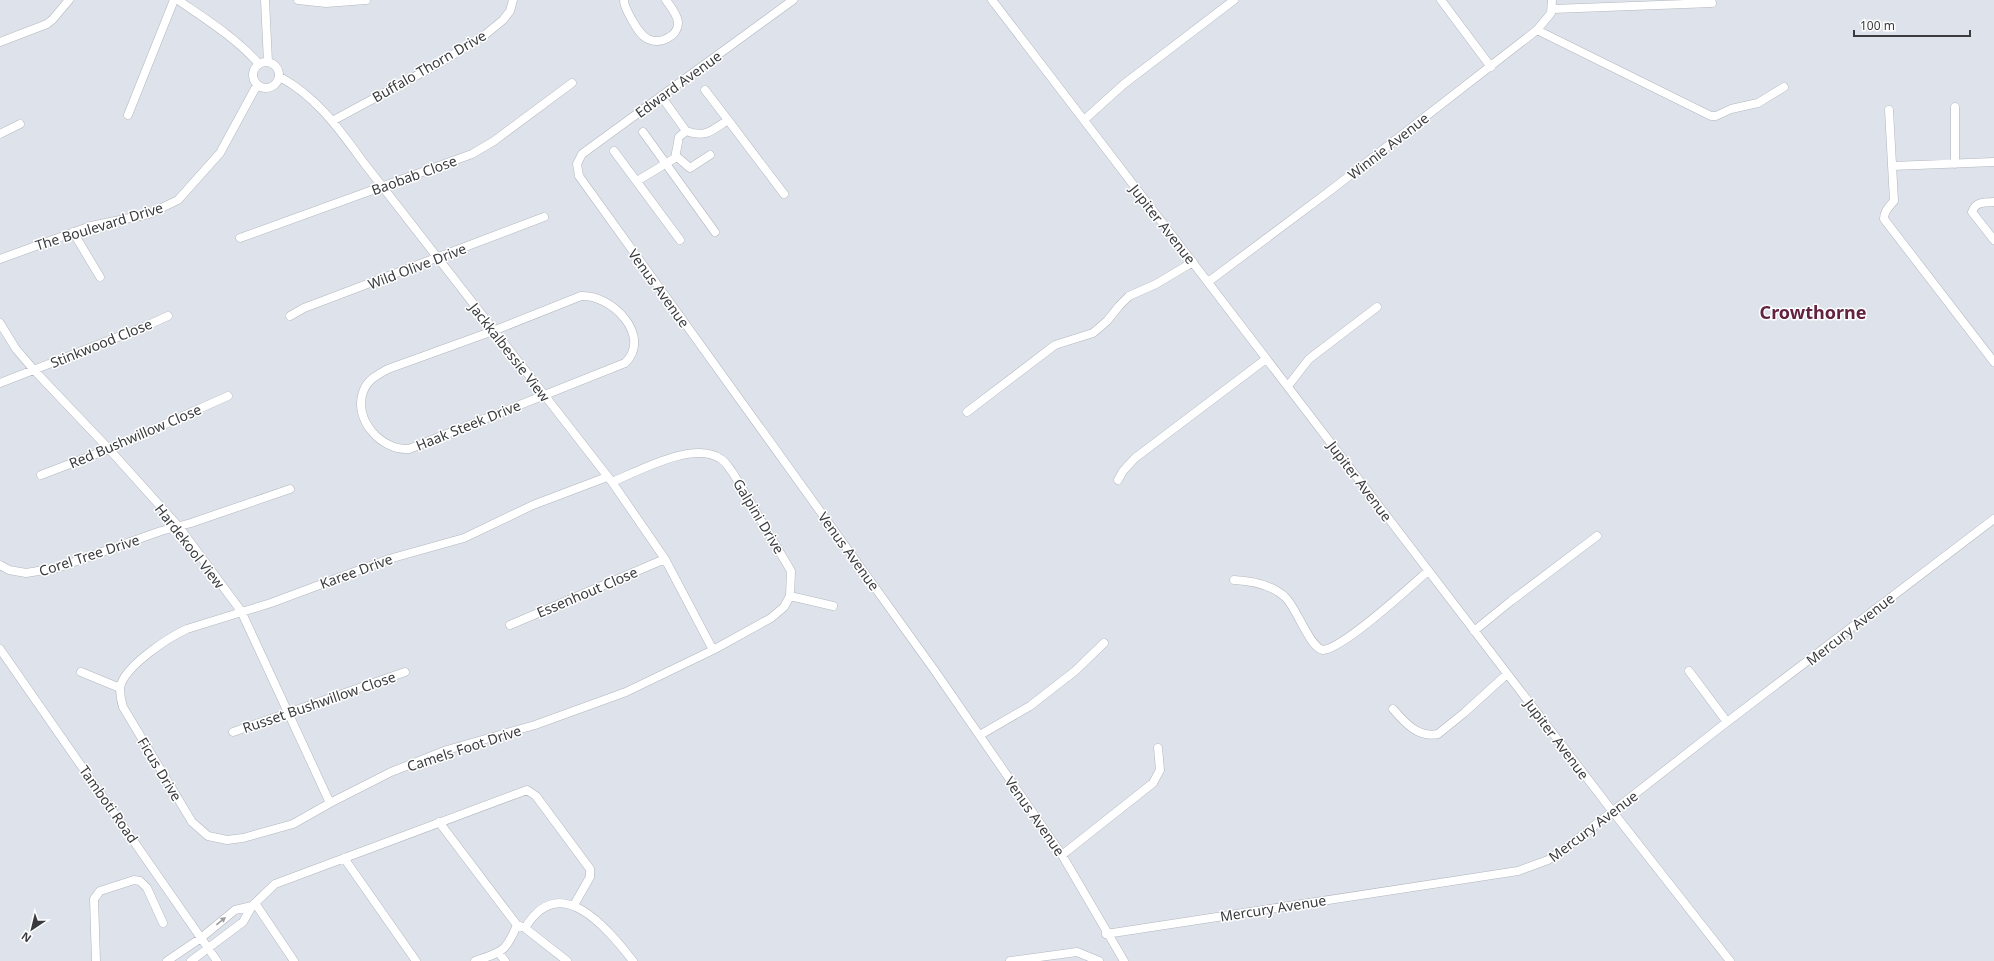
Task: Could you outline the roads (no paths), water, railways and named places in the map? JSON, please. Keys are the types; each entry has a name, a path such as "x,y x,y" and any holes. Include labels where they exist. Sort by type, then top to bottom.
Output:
{"street":[{"path":"0,42 47,24 69,0"},
{"path":"128,115 174,0"},
{"path":"178,0 264,63 278,69 280,77 276,84 264,89 257,84"},
{"name":"The Boulevard Drive","path":"0,259 91,226 149,214 178,200 220,153 257,84 253,74 264,63 265,0"},
{"path":"298,0 326,3 366,0"},
{"name":"Buffalo Thorn Drive","path":"334,120 438,64 486,34 510,12 513,0"},
{"path":"624,0 625,7 642,35 649,40 659,42 673,35 678,23 666,0"},
{"name":"Edward Avenue","path":"579,176 577,164 582,154 793,0"},
{"name":"Jupiter Avenue","path":"992,0 1612,812 1730,961"},
{"path":"1084,120 1124,84 1234,0"},
{"path":"1441,0 1491,67"},
{"path":"1552,0 1553,9 1712,4"},
{"name":"Winnie Avenue","path":"1208,282 1491,67 1537,30 1549,17 1553,9"},
{"path":"1537,30 1711,116 1716,116 1727,110 1758,103 1784,87"},
{"name":"Jackkalbessie View","path":"280,77 306,93 334,120 382,186 543,395 610,479 665,559 713,650"},
{"name":"Baobab Close","path":"240,238 482,149 572,83"},
{"path":"705,90 784,194"},
{"path":"661,96 686,131 704,134 728,120"},
{"path":"1955,107 1955,164"},
{"path":"1889,110 1894,201 1884,214 1884,219 1994,362"},
{"path":"0,134 20,124"},
{"path":"637,181 676,156 679,137 686,131"},
{"path":"643,132 716,232"},
{"path":"614,151 680,240"},
{"path":"676,156 690,168 710,155"},
{"path":"1892,166 1994,162"},
{"name":"Venus Avenue","path":"579,176 980,735 1062,855 1106,934 1124,961"},
{"path":"1994,202 1979,203 1974,207 1972,212 1994,240"},
{"name":"Wild Olive Drive","path":"290,316 304,308 544,217"},
{"path":"72,232 100,276"},
{"path":"967,412 1055,345 1093,332 1107,321 1129,296 1156,284 1193,262"},
{"name":"Haak Steek Drive","path":"581,296 593,296 624,317 631,329 635,341 633,353 625,363 619,367 543,395 409,449 400,449 387,445 372,431 363,414 362,400 365,388 374,376 388,369 494,331 581,296"},
{"path":"1288,386 1309,359 1377,307"},
{"name":"Stinkwood Close","path":"34,370 168,316"},
{"name":"Hardekool View","path":"0,323 16,348 34,370 109,449 179,527 241,611 330,803"},
{"path":"1118,480 1123,471 1135,458 1266,358"},
{"path":"0,383 34,370"},
{"name":"Red Bushwillow Close","path":"41,474 109,449 228,396"},
{"name":"Galpini Drive","path":"610,479 686,454 706,453 721,459 733,472 789,566 791,575 790,596"},
{"name":"Karee Drive","path":"120,688 126,674 133,667 175,635 187,629 270,603 390,559 464,538 533,505 610,479"},
{"name":"Corel Tree Drive","path":"0,565 19,572 33,573 57,568 154,533 179,527 290,489"},
{"name":"Mercury Avenue","path":"1106,934 1518,871 1548,860 1727,722 1994,520"},
{"path":"1474,631 1597,536"},
{"name":"Essenhout Close","path":"510,625 665,559"},
{"path":"1234,580 1258,583 1280,593 1292,605 1315,645 1323,650 1334,646 1366,624 1428,571"},
{"path":"713,650 771,618 784,607 790,596 833,606"},
{"path":"980,735 1030,706 1074,671 1104,643"},
{"name":"Tamboti Road","path":"0,649 217,961"},
{"name":"Camels Foot Drive","path":"216,838 227,840 243,838 284,827 297,822 330,803 391,772 447,750 535,724 626,692 713,650"},
{"path":"1689,671 1727,722"},
{"path":"82,672 120,688"},
{"name":"Russet Bushwillow Close","path":"233,732 405,672"},
{"path":"1393,709 1413,730 1422,733 1438,734 1464,713 1507,674"},
{"name":"Ficus Drive","path":"120,688 123,707 192,822 202,832 216,838"},
{"path":"1062,855 1153,783 1160,770 1158,748"},
{"path":"191,961 243,922 254,904 275,884 527,790 533,792 590,868 591,873 589,881 574,905"},
{"path":"439,822 521,927 567,961"},
{"path":"344,858 416,961"},
{"path":"96,961 94,899 98,893 134,880 140,881 147,888 163,923"},
{"path":"475,961 499,953 535,913 545,907 562,903 574,905 582,909 602,927 633,961"},
{"path":"167,961 201,938 235,910 254,904"},
{"path":"254,904 294,961"},
{"path":"1010,961 1077,952 1099,961"},
{"path":"499,953 505,961"}],"district":[{"name":"Crowthorne","path":"1813,312"}]}
